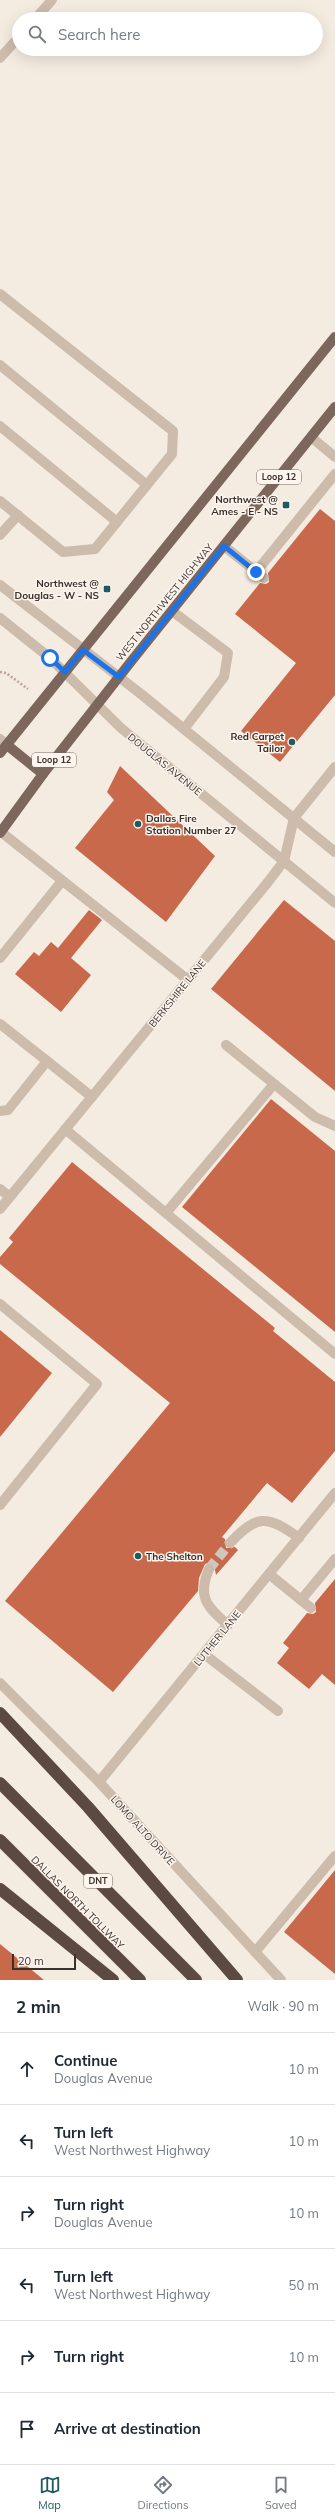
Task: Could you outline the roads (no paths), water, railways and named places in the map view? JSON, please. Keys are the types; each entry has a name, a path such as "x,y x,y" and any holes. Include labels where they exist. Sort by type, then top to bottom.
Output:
{"highway":[{"path":"0,1713 88,1807 237,1980"},
{"name":"DNT","path":"0,1783 196,1980"},
{"name":"DALLAS NORTH TOLLWAY","path":"0,1840 140,1980"},
{"path":"0,1889 113,1980"}],"main road":[{"path":"0,753 4,742 83,650 335,336"},
{"name":"WEST NORTHWEST HIGHWAY","path":"0,833 42,774 335,407"},
{"path":"4,742 42,774"}],"street":[{"path":"41,12 52,0"},
{"path":"0,58 12,45"},
{"path":"0,294 172,431 172,454 95,549 63,552 0,501"},
{"path":"0,365 147,484"},
{"path":"0,426 117,522"},
{"path":"311,437 335,457"},
{"path":"224,546 260,575 335,474"},
{"path":"0,535 18,515"},
{"path":"0,585 119,677 335,852"},
{"path":"172,611 228,653 224,677 184,729"},
{"name":"DOUGLAS AVENUE","path":"0,618 65,672 121,728 335,903"},
{"name":"BERKSHIRE LANE","path":"0,1209 284,861 294,818 335,767"},
{"path":"0,833 188,980"},
{"path":"0,958 62,881"},
{"path":"0,1024 92,1097"},
{"path":"226,1045 315,1117 335,1126"},
{"path":"0,1111 8,1110 47,1061"},
{"path":"166,1213 274,1084"},
{"path":"66,1129 335,1354"},
{"path":"0,1189 10,1196"},
{"path":"0,1304 97,1384 0,1505"},
{"name":"LUTHER LANE","path":"99,1782 335,1493"},
{"path":"230,1543 253,1522 268,1521 283,1526 299,1538"},
{"path":"301,1600 335,1559"},
{"path":"209,1569 203,1588 204,1598 208,1606 228,1625"},
{"path":"270,1574 311,1608"},
{"path":"204,1654 278,1710"},
{"name":"LOMO ALTO DRIVE","path":"0,1683 99,1782 281,1980"},
{"path":"255,1952 335,1856"}],"tunnel":[{"path":"209,1569 230,1543"}],"place":[{"name":"Northwest @ Ames - E - NS","path":"286,505"},
{"name":"Northwest @ Douglas - W - NS","path":"107,589"},
{"name":"Red Carpet Tailor","path":"292,742"},
{"name":"Dallas Fire Station Number 27","path":"138,824"},
{"name":"The Shelton","path":"138,1556"}]}
